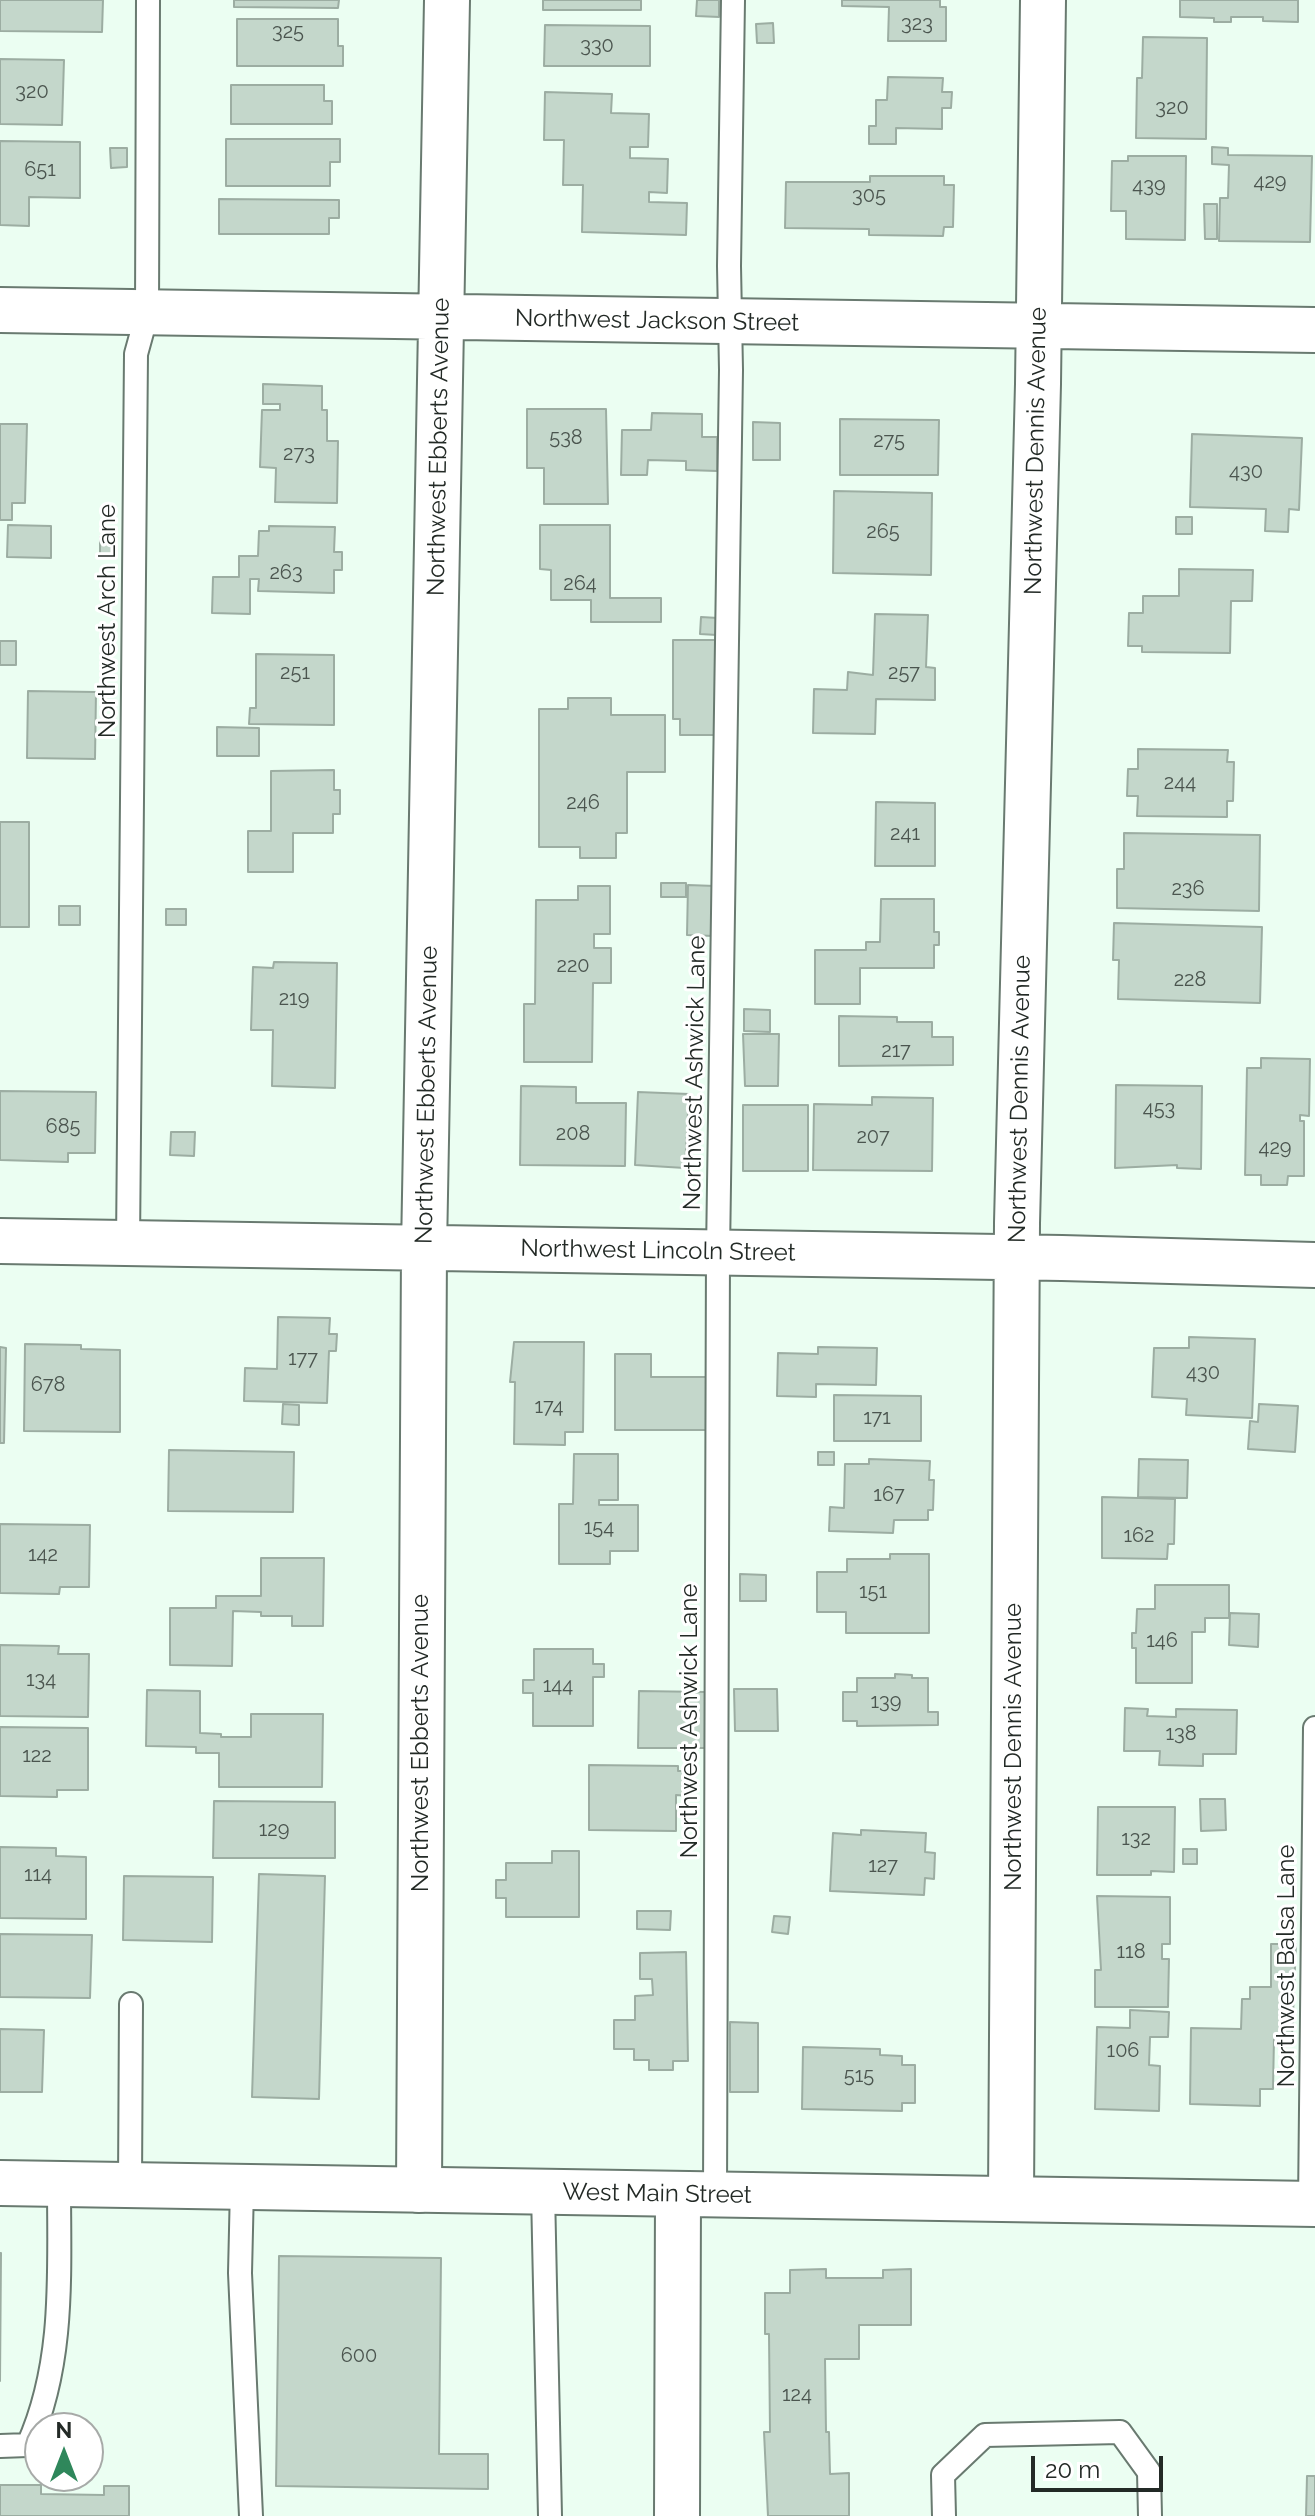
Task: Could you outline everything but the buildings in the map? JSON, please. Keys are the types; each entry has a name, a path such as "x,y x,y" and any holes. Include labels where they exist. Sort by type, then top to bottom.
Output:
{"street":[{"name":"Northwest Ebberts Avenue","path":"419,2190 424,1249 447,0"},
{"name":"Northwest Dennis Avenue","path":"1011,2198 1017,1257 1039,327 1043,0"},
{"name":"Northwest Jackson Street","path":"0,310 1315,330"},
{"name":"Northwest Lincoln Street","path":"0,1241 1017,1257 1315,1265"},
{"name":"West Main Street","path":"0,2183 1313,2204"},
{"path":"677,2516 696,2194"}],"lane":[{"name":"Northwest Arch Lane","path":"128,1244 136,354 147,314 148,0"},
{"name":"Northwest Ashwick Lane","path":"696,2194 718,1252 733,0"},
{"name":"Northwest Balsa Lane","path":"1313,2204 1315,1728"},
{"path":"130,2185 131,2004"},
{"path":"0,2446 28,2445 42,2414 58,2325 59,2184"},
{"path":"242,2187 240,2273 251,2516"},
{"path":"543,2192 550,2516"},
{"path":"944,2516 943,2475 985,2435 1120,2432 1149,2472 1150,2516"}]}
